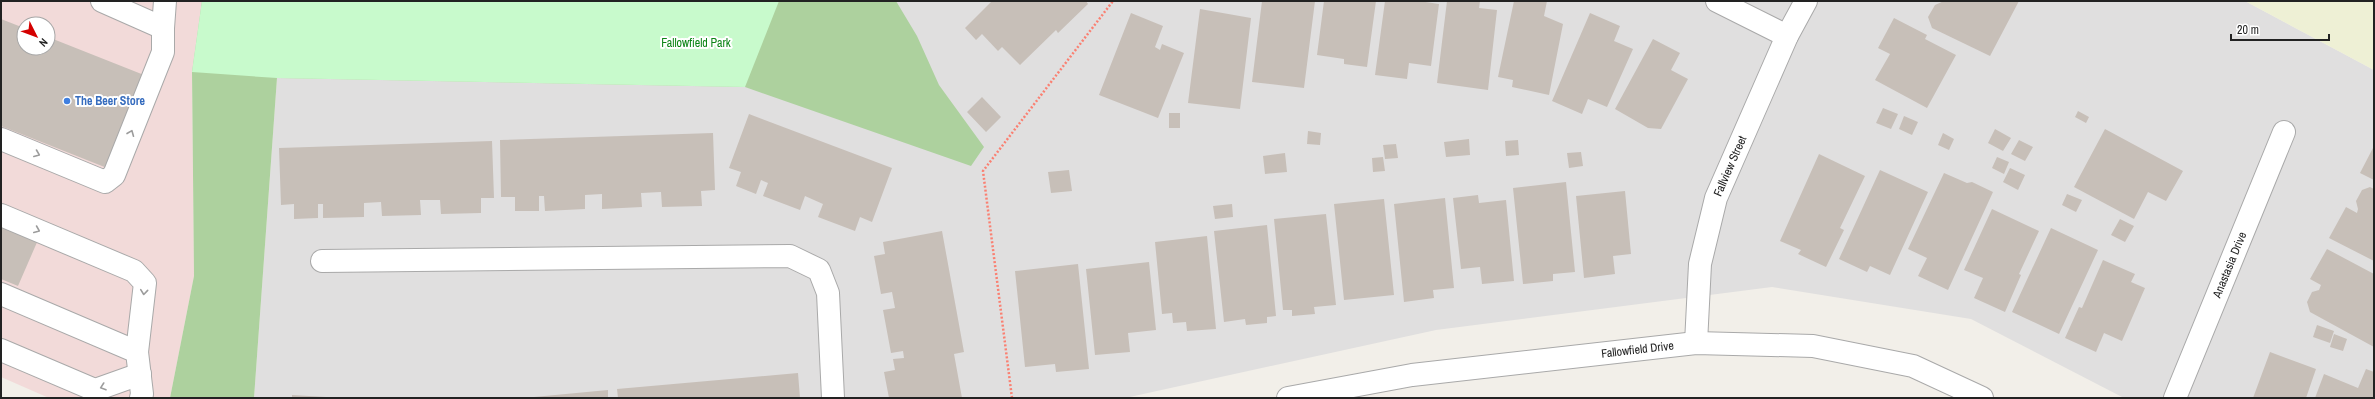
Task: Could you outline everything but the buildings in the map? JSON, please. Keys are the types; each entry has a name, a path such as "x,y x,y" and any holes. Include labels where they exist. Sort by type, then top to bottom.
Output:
{"street":[{"path":"102,1 164,28"},
{"path":"1,139 105,182 114,175 163,52 165,1"},
{"path":"1717,1 1787,36"},
{"name":"Fallview Street","path":"1696,343 1700,264 1716,198 1787,36 1806,1"},
{"name":"Anastasia Drive","path":"2175,398 2284,132"},
{"path":"1,215 134,271 145,283 137,352 141,398"},
{"path":"322,261 790,256 819,270 828,293 833,398"},
{"path":"1,294 137,352"},
{"name":"Fallowfield Drive","path":"1288,398 1412,375 1696,343 1813,346 1913,366 1982,398"},
{"path":"1,350 95,390 140,374"}],"path":[{"path":"1012,398 983,171 1113,1"}],"shaded area":[{"path":"1,1 202,1 192,72 194,276 170,398 49,398 1,377"},
{"path":"779,1 2245,1 2374,70 2374,398 2124,398 1971,319 1772,287 1436,330 1125,398 254,398 277,78 745,87"}],"green space":[{"path":"202,1 896,1 917,36 939,85 984,147 971,166 745,87 277,78 254,398 170,398 194,276 192,72"},
{"name":"Fallowfield Park","path":"202,1 779,1 745,87 277,78 192,72"},
{"path":"2245,1 2374,1 2374,70"}],"place":[{"name":"The Beer Store","path":"67,101"}]}
